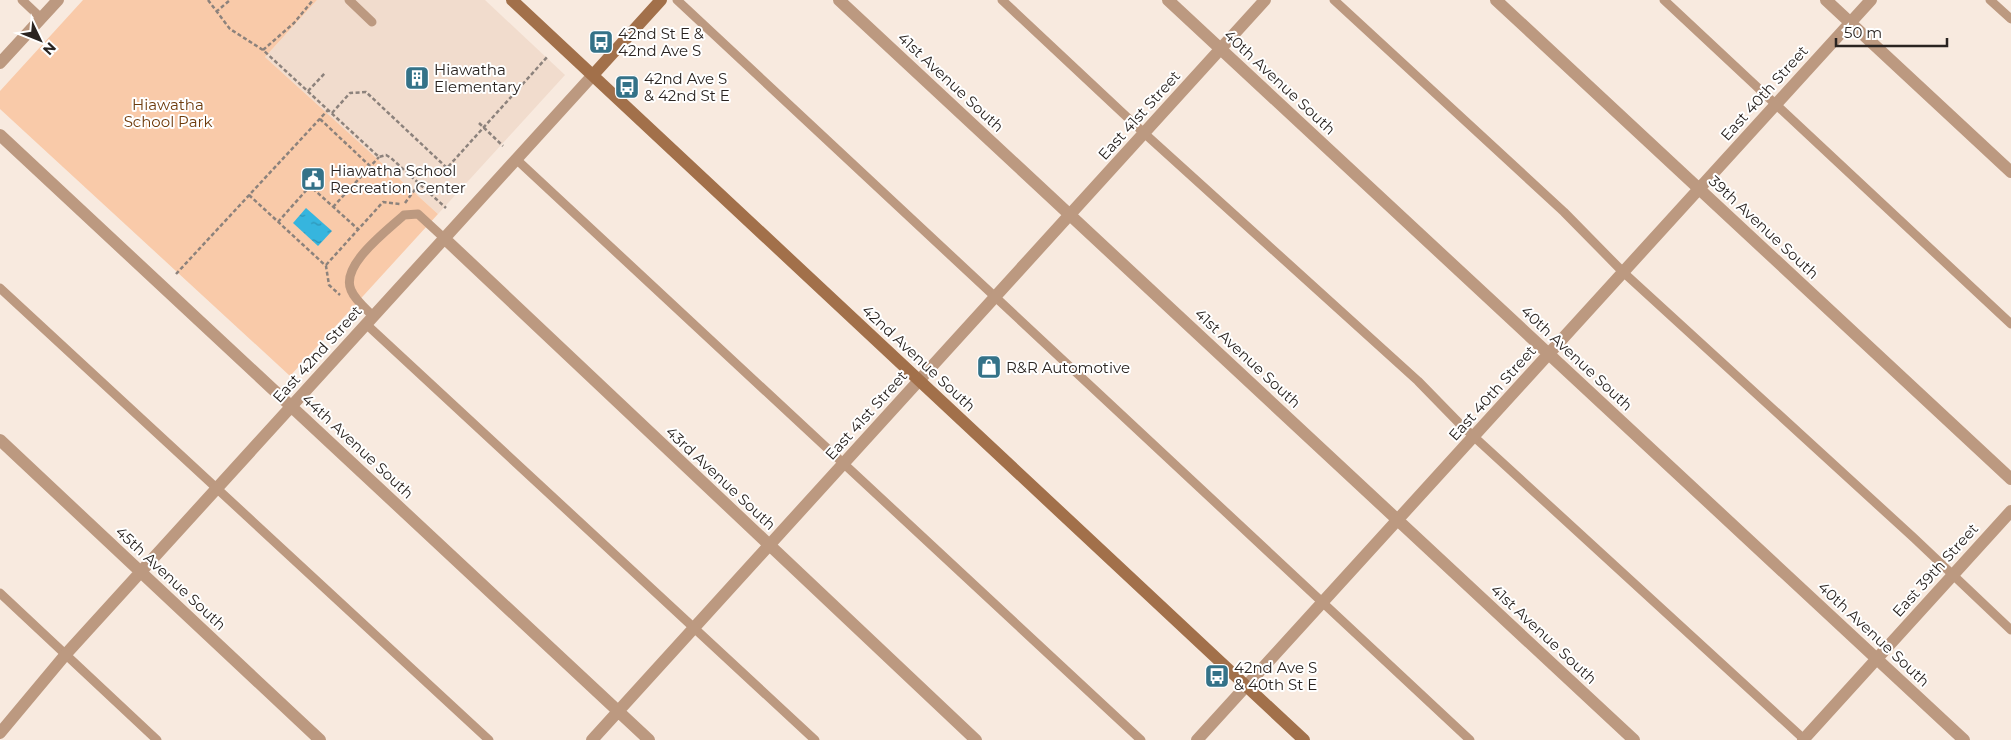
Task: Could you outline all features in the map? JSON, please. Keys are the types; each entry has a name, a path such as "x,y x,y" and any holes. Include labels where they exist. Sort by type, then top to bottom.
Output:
{"street":[{"path":"0,64 58,0"},
{"name":"42nd Avenue South","path":"512,0 1304,740"},
{"name":"East 42nd Street","path":"0,733 66,654 661,0"},
{"name":"41st Avenue South","path":"839,0 1634,740"},
{"name":"40th Avenue South","path":"1168,0 1964,740"},
{"name":"East 41st Street","path":"592,740 1265,0"},
{"name":"39th Avenue South","path":"1496,0 2011,479"},
{"path":"1826,0 2011,172"},
{"name":"East 40th Street","path":"1197,740 1871,0"},
{"name":"44th Avenue South","path":"0,135 649,740"},
{"name":"43rd Avenue South","path":"444,238 976,740"},
{"name":"45th Avenue South","path":"0,440 320,740"},
{"name":"East 39th Street","path":"1804,740 1876,658 2011,511"}],"lane":[{"path":"22,0 42,18"},
{"path":"349,0 372,22"},
{"path":"677,0 1470,740"},
{"path":"1002,0 1144,133 1418,381 1474,436 1804,740"},
{"path":"1334,0 1564,212 1623,272 1907,531 2011,630"},
{"path":"1664,0 2011,324"},
{"path":"1990,0 2011,20"},
{"path":"516,159 1141,740"},
{"path":"444,238 418,214 404,215 361,255 350,271 350,288 369,320 693,628 815,740"},
{"path":"0,288 489,740"},
{"path":"0,593 157,740"}],"path":[{"path":"208,0 230,29 263,50 379,157"},
{"path":"216,12 230,0"},
{"path":"263,50 294,23 312,0"},
{"path":"332,113 350,93 366,92 447,168 548,56"},
{"path":"308,91 324,73"},
{"path":"176,274 328,110"},
{"path":"320,119 370,166"},
{"path":"479,123 503,146"},
{"path":"333,207 379,157 386,155 446,208"},
{"path":"326,266 383,202 404,204 419,184"},
{"path":"314,185 314,190"},
{"path":"278,222 310,186 359,230"},
{"path":"249,195 326,266 329,285 342,298"}],"shaded area":[{"path":"317,0 485,0 565,75 438,214 265,57"}],"green space":[{"name":"Hiawatha School Park","path":"83,0 317,0 265,57 438,214 290,376 0,109 0,91"}],"water":[{"path":"306,208 332,231 318,246 293,223"}],"place":[{"name":"42nd St E & 42nd Ave S","path":"601,42"},
{"name":"Hiawatha Elementary","path":"417,78"},
{"name":"42nd Ave S & 42nd St E","path":"627,87"},
{"name":"Hiawatha School Recreation Center","path":"313,179"},
{"name":"R&R Automotive","path":"989,367"},
{"name":"42nd Ave S & 40th St E","path":"1217,676"}]}
